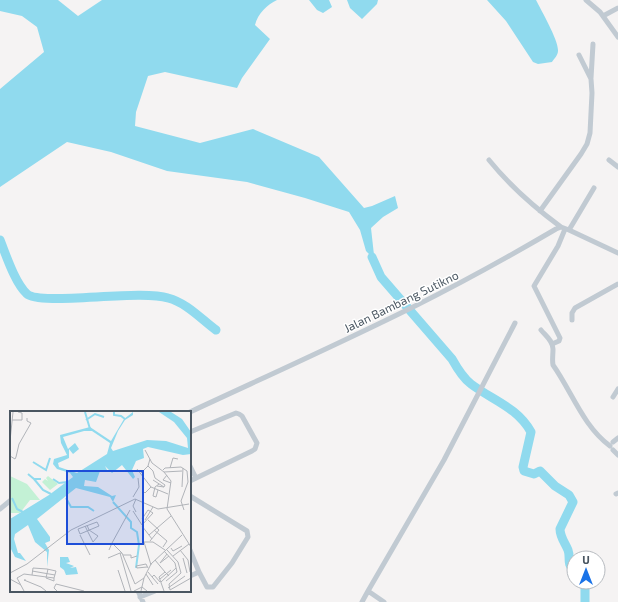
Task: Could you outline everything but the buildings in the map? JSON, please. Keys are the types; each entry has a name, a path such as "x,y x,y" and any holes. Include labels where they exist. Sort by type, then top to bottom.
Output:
{"street":[{"path":"586,0 603,16 618,37"},
{"path":"603,16 618,8"},
{"path":"540,211 587,144 590,133 592,93 591,79 594,44"},
{"path":"579,55 591,79"},
{"path":"489,160 508,183 540,211 565,229 618,253"},
{"path":"609,160 618,167"},
{"path":"552,344 559,341 560,338 534,286 565,229 594,188"},
{"name":"Jalan Bambang Sutikno","path":"191,412 236,392 414,307 565,229"},
{"path":"572,320 572,314 575,308 618,284"},
{"path":"362,602 444,460 515,324"},
{"path":"541,330 550,339 552,344 553,365 590,425 603,441 614,444 618,456"},
{"path":"613,397 618,389"},
{"path":"191,432 236,413 242,416 257,443 255,449 252,451 191,480"},
{"path":"191,468 196,478"},
{"path":"191,497 247,530 248,537 232,563 213,587 208,587 199,572 191,552"},
{"path":"0,509 10,501"},
{"path":"191,576 199,572"},
{"path":"142,600 154,592"},
{"path":"368,592 384,602"}],"water":[{"path":"0,0 58,0 78,16 102,0 277,0 263,10 256,21 255,25 270,39 242,78 237,88 165,72 148,76 136,112 135,126 200,143 253,129 319,157 364,208 395,196 398,208 383,217 371,228 374,255 372,257 366,251 360,230 349,212 247,182 167,171 111,152 67,142 0,187 0,89 44,52 37,27 22,16 0,11"},
{"path":"309,0 329,0 332,7 323,13 317,10"},
{"path":"347,0 378,0 377,4 362,19 350,8"},
{"path":"487,0 536,0 558,46 557,54 552,62 538,64 533,62 506,21"}],"waterway":[{"path":"0,240 15,276 27,294 36,297 51,298 136,295 168,298 188,307 216,330"},
{"path":"372,257 381,277 452,359 465,379 479,390 511,410 525,423 531,432 523,467 524,471 534,474 540,471 555,486 569,495 573,502 560,529 568,550"},
{"path":"585,590 585,602"}]}
